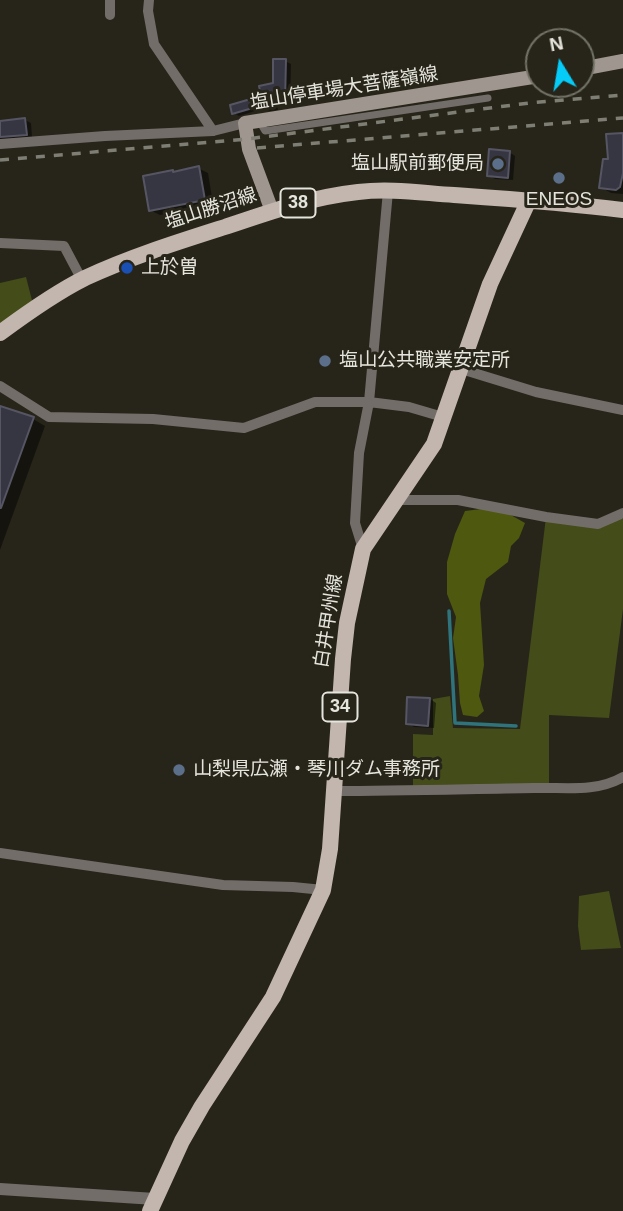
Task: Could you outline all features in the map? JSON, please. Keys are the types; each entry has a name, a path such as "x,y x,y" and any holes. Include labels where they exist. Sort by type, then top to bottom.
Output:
{"main road":[{"path":"595,66 623,61"},
{"name":"塩山停車場大菩薩嶺線","path":"272,211 255,170 247,139 252,122 525,78"},
{"name":"塩山勝沼線","path":"0,332 82,280 153,251 318,198 388,191 529,200 623,210"},
{"name":"白井甲州線","path":"153,1205 182,1141 202,1106 273,997 323,890 330,849 346,635 363,549 434,444 490,284 529,200"}],"street":[{"path":"110,0 110,15"},
{"path":"149,0 148,11 154,44 213,131"},
{"path":"0,144 213,131 252,122 265,131 488,99"},
{"path":"363,549 355,523 359,453 369,402 388,191"},
{"path":"0,243 64,246 82,280"},
{"path":"461,369 536,392 623,410"},
{"path":"0,386 49,417 153,419 244,428 315,402 369,402 409,407 443,417"},
{"path":"395,500 458,500 597,524 623,513"},
{"path":"334,791 596,788 623,777"},
{"path":"0,853 223,885 323,890"},
{"path":"0,1189 153,1205"}],"green space":[{"path":"26,277 34,308 0,333 0,283"},
{"path":"481,509 509,514 525,523 519,538 511,546 508,562 486,579 480,603 484,665 479,696 484,711 477,717 463,715 460,703 453,638 456,617 447,594 447,562 465,511"},
{"path":"546,517 597,524 611,518 623,519 623,609 609,718 549,715 549,788 413,791 413,734 433,735 433,699 450,696 453,728 520,729"},
{"path":"609,891 621,948 581,950 578,926 579,896"}],"building":[{"path":"273,59 286,59 285,103 273,102 274,107 263,109 263,105 232,114 230,105 261,96 259,86 273,83"},
{"path":"25,118 27,135 0,137 0,121"},
{"path":"623,133 623,173 620,187 616,190 599,188 603,159 608,159 606,134"},
{"name":"塩山駅前郵便局","path":"489,149 510,151 508,178 487,176"},
{"path":"199,166 205,200 149,211 143,176"},
{"path":"0,406 34,417 1,508 0,508"},
{"path":"407,697 430,698 428,726 406,724"}],"waterway":[{"path":"449,611 455,723 516,726"}],"railway":[{"path":"0,160 247,139 529,103 623,95"},
{"path":"257,148 623,118"}],"place":[{"name":"塩山駅前郵便局","path":"498,164"},
{"name":"ENEOS","path":"559,178"},
{"name":"上於曽","path":"127,268"},
{"name":"塩山公共職業安定所","path":"325,361"},
{"name":"山梨県広瀬・琴川ダム事務所","path":"179,770"}]}
